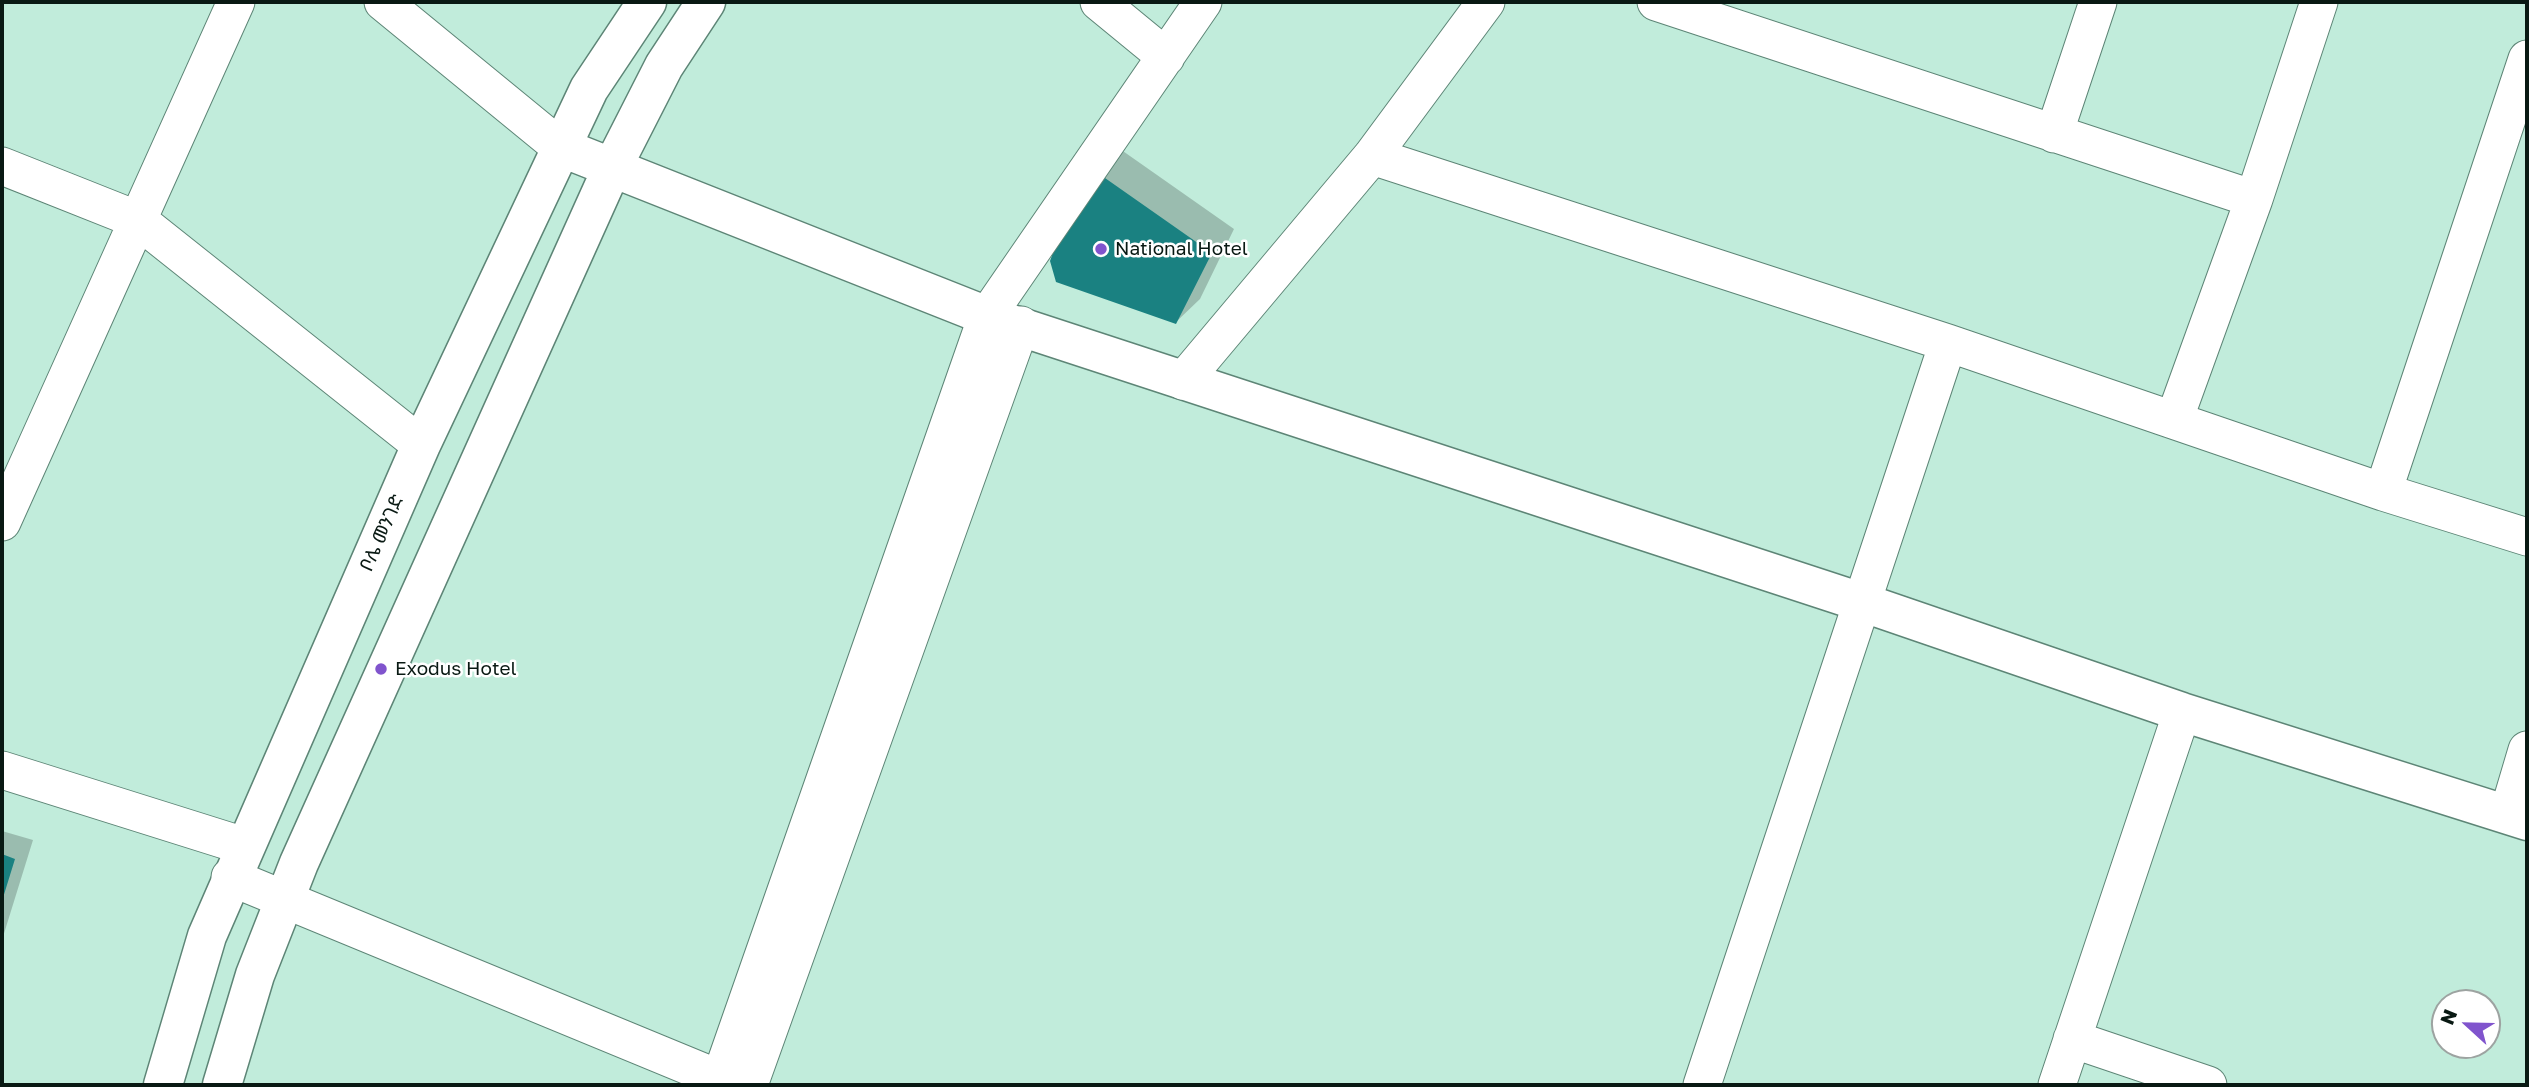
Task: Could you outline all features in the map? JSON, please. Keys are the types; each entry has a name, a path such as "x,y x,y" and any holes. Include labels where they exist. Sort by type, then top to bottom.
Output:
{"main road":[{"name":"ቦሌ መንገድ","path":"163,1085 207,936 421,445 589,89 647,2"},
{"path":"222,1085 255,975 284,900 612,167 645,99 706,2"},
{"path":"560,147 1004,321 1864,603 2182,712 2517,818"}],"street":[{"path":"5,504 138,220 236,2"},
{"path":"383,2 560,147"},
{"path":"1099,2 1166,57"},
{"path":"2,770 237,862 284,900 729,1083 1004,321 1166,57 1203,2"},
{"path":"1183,381 1372,156 1486,2"},
{"path":"1656,2 2254,200"},
{"path":"2054,134 2098,2"},
{"path":"2174,420 2254,200 2319,2"},
{"path":"2383,492 2527,59"},
{"path":"1372,156 1948,343 2383,492 2527,537"},
{"path":"2,166 138,220 421,445"},
{"path":"1702,1085 1948,343"},
{"path":"2057,1085 2182,712"},
{"path":"2517,818 2527,750"},
{"path":"2072,1039 2208,1085"}],"building":[{"name":"National Hotel","path":"1085,164 1212,253 1176,324 1056,282 1050,261"},
{"path":"2,854 15,859 2,901"}],"place":[{"name":"National Hotel","path":"1101,249"},
{"name":"Exodus Hotel","path":"381,669"}]}
